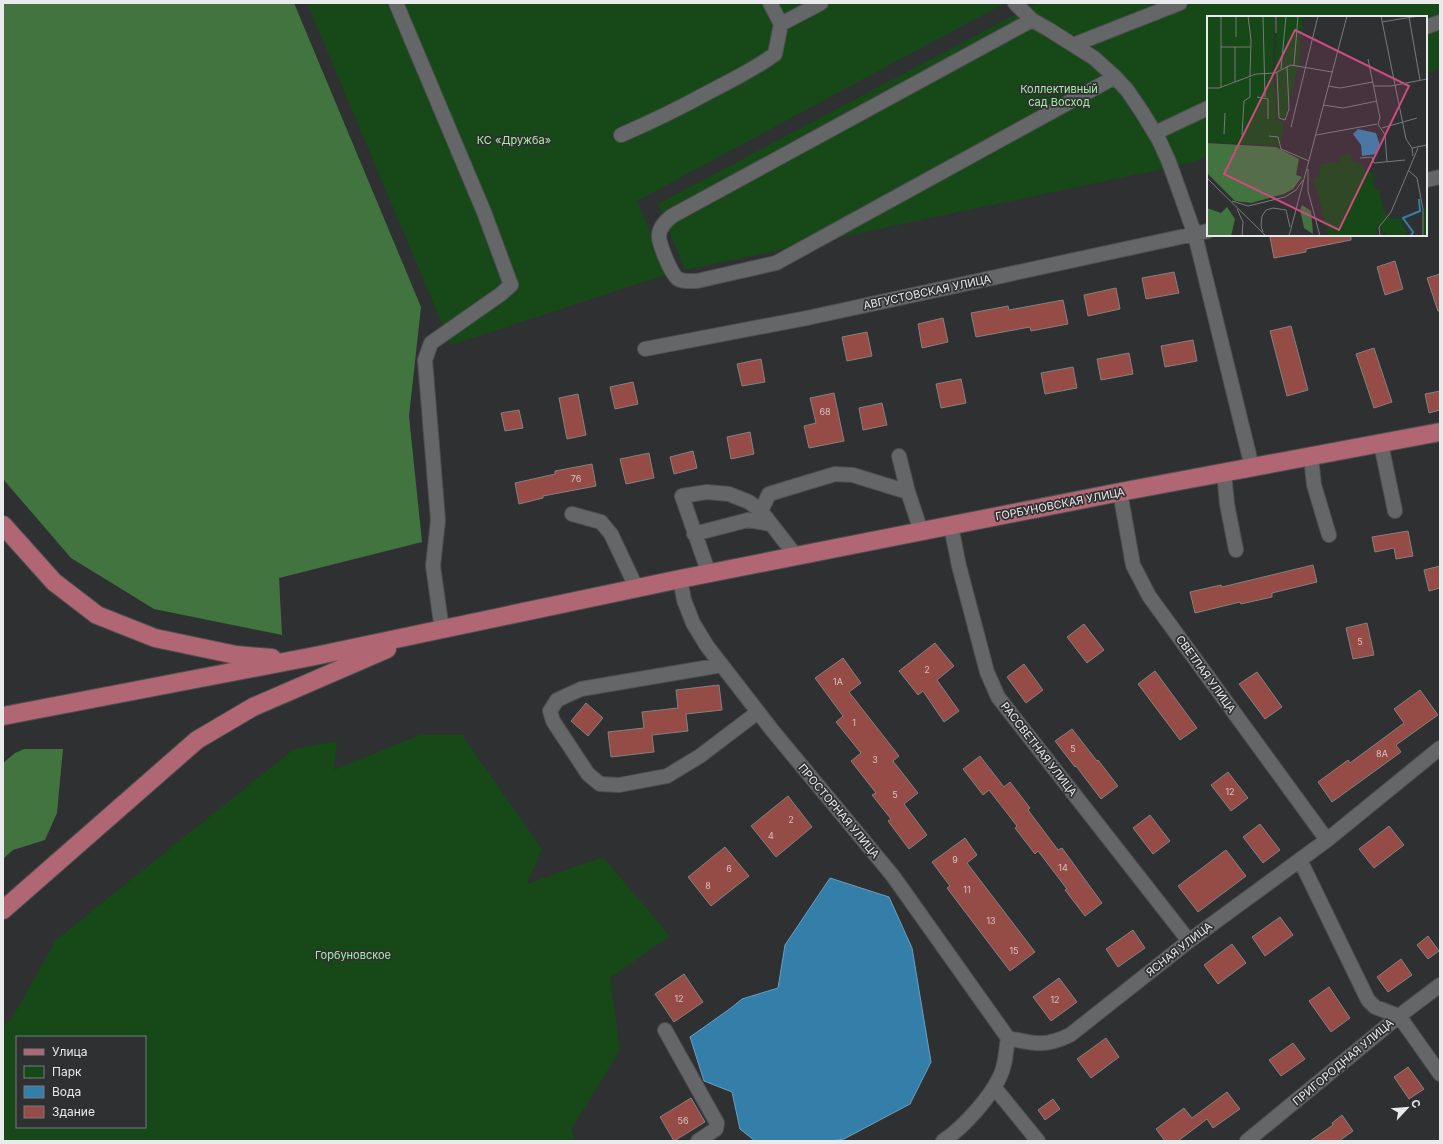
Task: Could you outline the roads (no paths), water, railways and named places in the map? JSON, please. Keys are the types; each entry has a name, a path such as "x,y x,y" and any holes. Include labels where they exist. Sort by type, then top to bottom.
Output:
{"main road":[{"name":"ГОРБУНОВСКАЯ УЛИЦА","path":"422,634 680,579 921,531 1440,432"},
{"path":"3,525 54,582 97,615 155,638 236,655 267,658 314,656"},
{"path":"3,716 422,634"},
{"path":"3,910 197,740 253,707 422,634"}],"street":[{"path":"396,3 484,212 511,285 501,294 430,343 425,360 438,520 433,566 442,630"},
{"path":"621,135 655,121 762,63 775,54 781,24 770,3"},
{"path":"781,24 821,3"},
{"path":"1015,3 1032,20 1094,58 1115,77 1135,101 1155,133 1201,233 1252,467"},
{"path":"1073,44 1180,3"},
{"path":"1032,20 672,216 662,225 659,236 663,251 677,278 684,281 697,281 776,263 1115,77"},
{"path":"1427,27 1440,22"},
{"path":"1155,133 1207,108"},
{"path":"1427,180 1440,177"},
{"name":"АВГУСТОВСКАЯ УЛИЦА","path":"645,349 815,316 1201,233"},
{"path":"1381,444 1395,511"},
{"path":"899,456 908,492 921,531"},
{"path":"1311,457 1314,485 1329,535"},
{"path":"1224,472 1227,504 1236,550"},
{"path":"761,511 769,494 835,474 853,475 908,492"},
{"path":"709,574 682,496 706,492 729,494 749,502 761,511 796,556"},
{"name":"СВЕТЛАЯ УЛИЦА","path":"1120,492 1133,565 1146,591 1327,840"},
{"path":"572,514 601,522 610,534 637,588"},
{"path":"694,534 748,520 770,524"},
{"name":"РАССВЕТНАЯ УЛИЦА","path":"951,526 959,566 987,672 998,697 1189,941"},
{"name":"ПРОСТОРНАЯ УЛИЦА","path":"680,579 684,600 693,623 707,646 758,712 893,876 1008,1038"},
{"path":"722,665 581,689 557,700 550,711 553,721 588,774 600,784 619,785 667,776 700,756 758,712"},
{"name":"ЯСНАЯ УЛИЦА","path":"1008,1038 1050,1044 1070,1035 1189,941 1327,840 1440,748"},
{"path":"1300,860 1368,1000 1375,1007 1399,1016 1440,1074"},
{"name":"ПРИГОРОДНАЯ УЛИЦА","path":"1248,1141 1399,1016 1440,985"},
{"path":"665,1030 717,1123 716,1129 698,1141"},
{"path":"943,1141 960,1127 994,1087 1002,1073 1008,1038"},
{"path":"994,1087 1038,1141"}],"water":[{"path":"830,878 889,897 912,948 931,1062 910,1104 844,1139 831,1141 755,1141 740,1129 732,1092 704,1081 690,1037 742,999 778,988 785,945"}],"park label":[{"name":"Коллективный сад Восход","path":"1059,95"},
{"name":"КС «Дружба»","path":"514,140"},
{"name":"Горбуновское","path":"353,955"}]}
